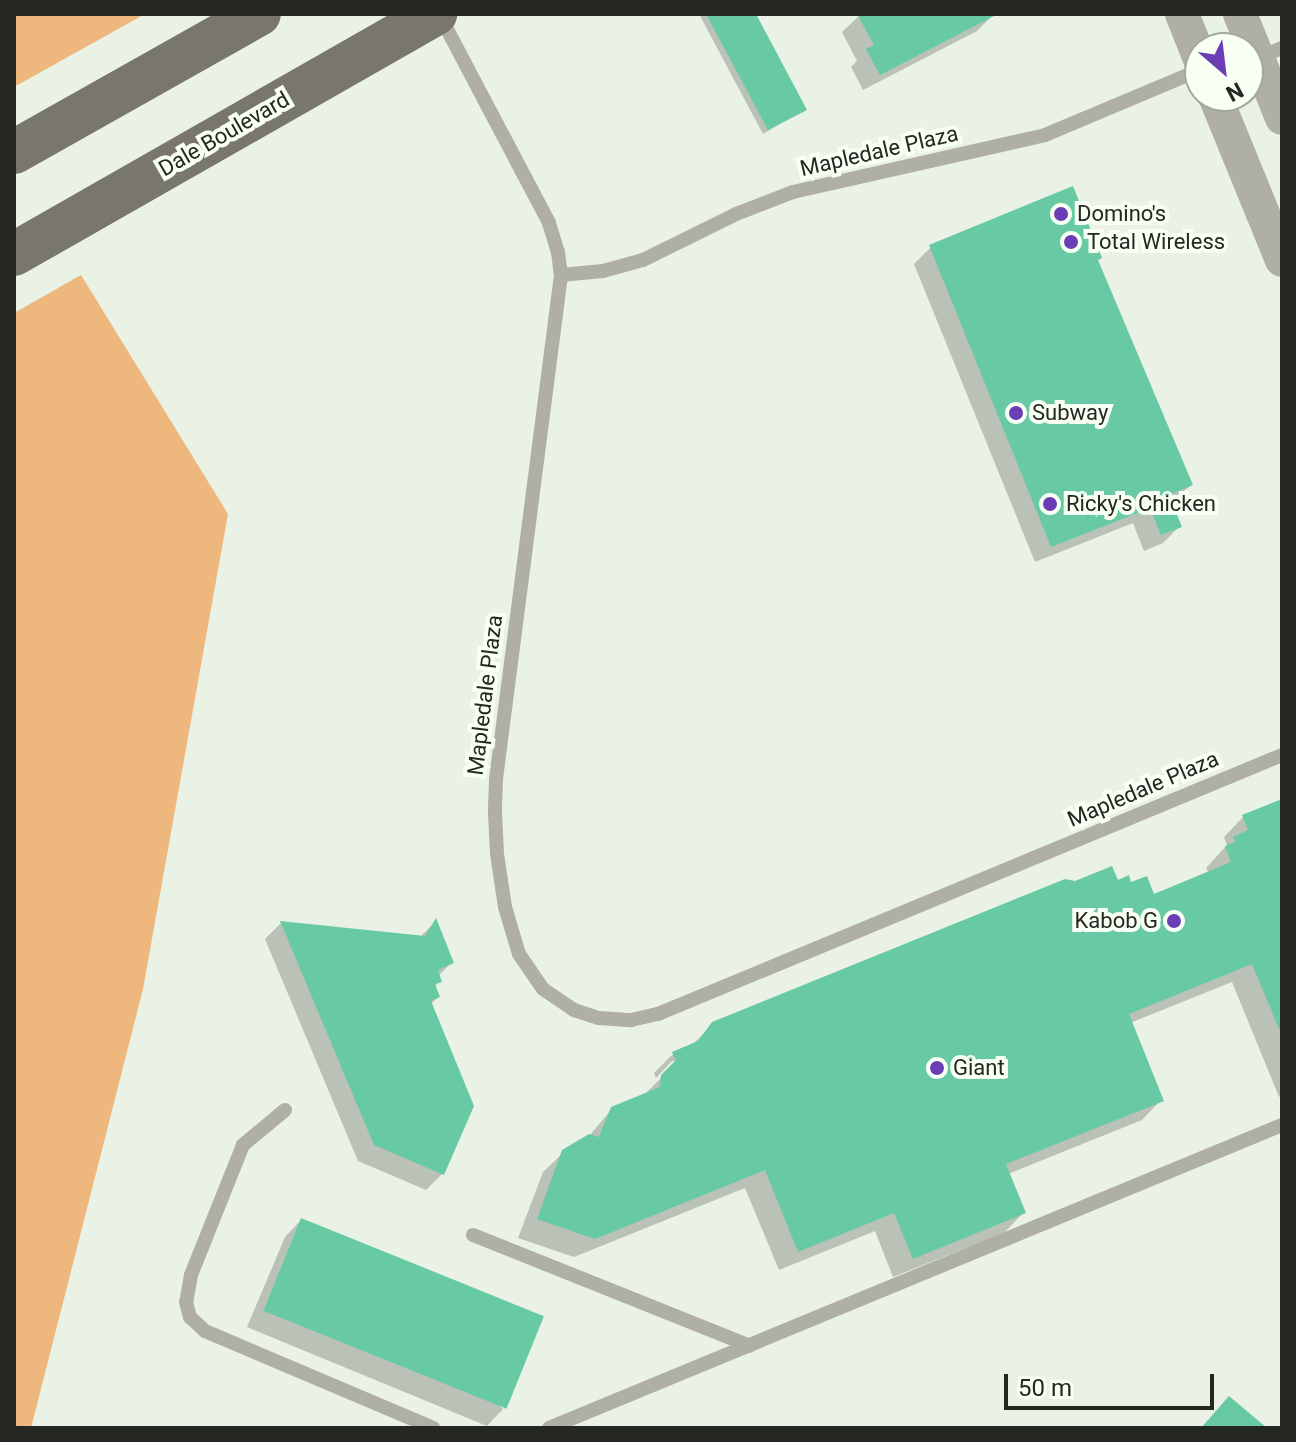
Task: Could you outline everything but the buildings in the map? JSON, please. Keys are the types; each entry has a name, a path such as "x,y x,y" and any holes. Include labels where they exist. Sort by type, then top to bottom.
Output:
{"main road":[{"path":"14,152 259,14"},
{"name":"Dale Boulevard","path":"14,254 437,14"}],"street":[{"path":"1240,14 1270,53 1282,118"},
{"path":"1222,112 1282,260"}],"lane":[{"path":"437,14 549,223 561,275"},
{"name":"Mapledale Plaza","path":"1184,77 1045,135 793,192 736,214 643,260 603,271 561,275 496,779 495,812 503,894 519,954 532,977 551,996 574,1010 599,1018 631,1020 658,1014 1282,755"},
{"path":"285,1110 243,1145 191,1275 186,1302 190,1317 205,1331 433,1428"},
{"path":"549,1428 1282,1125"},
{"path":"473,1235 750,1346"}],"shaded area":[{"path":"14,14 145,14 14,87"},
{"path":"81,275 228,514 143,989 31,1428 14,1428 14,313"}],"place":[{"name":"Domino's","path":"1061,214"},
{"name":"Total Wireless","path":"1071,242"},
{"name":"Subway","path":"1016,413"},
{"name":"Ricky's Chicken","path":"1050,504"},
{"name":"Kabob G","path":"1174,921"},
{"name":"Giant","path":"937,1068"}]}
